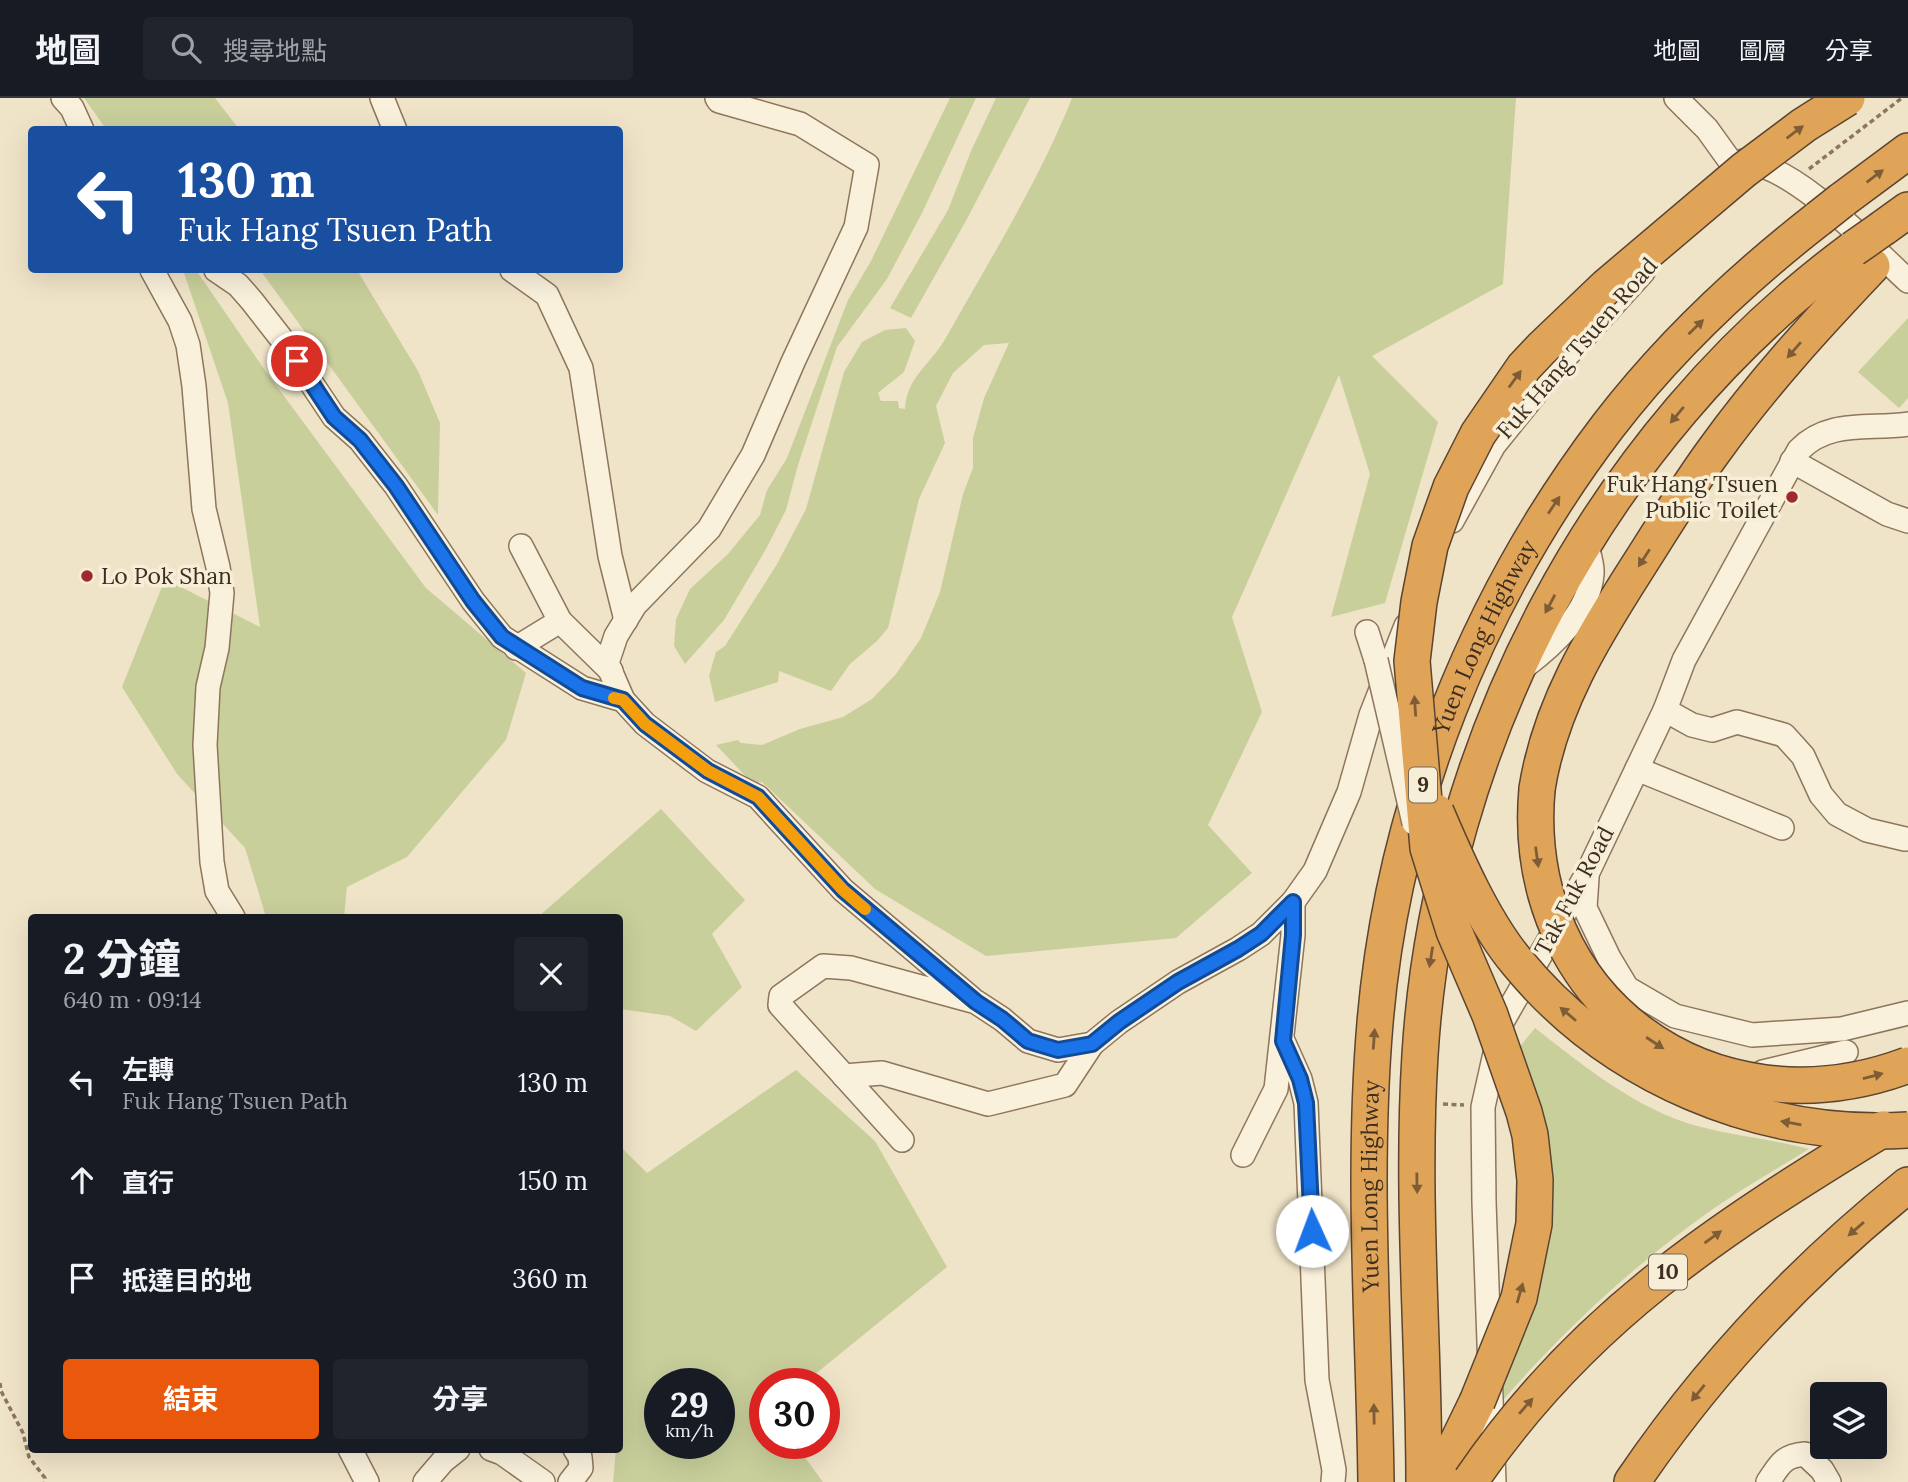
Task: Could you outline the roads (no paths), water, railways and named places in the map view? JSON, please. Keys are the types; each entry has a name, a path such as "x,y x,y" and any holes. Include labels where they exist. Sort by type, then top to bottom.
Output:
{"highway":[{"path":"1438,1482 1477,1402 1511,1322 1531,1245 1535,1203 1534,1160 1524,1112 1490,1015 1454,931 1428,848 1412,661 1419,602 1439,517 1478,434 1524,367 1607,286 1744,170 1804,125 1847,98"},
{"name":"Yuen Long Highway","path":"1376,1482 1370,1182 1375,1019 1397,883 1414,813 1437,740 1483,630 1516,567 1545,518 1608,426 1680,343 1754,272 1830,209 1908,151"},
{"path":"1899,227 1863,258 1833,308 1767,381 1713,452 1604,620 1573,675 1553,720 1536,789 1536,846 1542,885 1555,925 1584,975 1612,1008 1650,1040 1695,1065 1732,1078 1780,1086 1822,1086 1860,1080 1908,1065"},
{"name":"Yuen Long Highway","path":"1424,1482 1417,1156 1424,1005 1444,884 1455,836 1488,738 1514,675 1547,609 1586,542 1647,452 1711,376 1810,281 1863,258"},
{"path":"1420,774 1447,838 1501,940 1546,994 1581,1025 1643,1068 1723,1106 1755,1116 1813,1127 1870,1132 1908,1130"},
{"name":"10","path":"1469,1482 1516,1417 1546,1383 1641,1292 1731,1225 1908,1114"},
{"path":"1632,1482 1669,1430 1744,1339 1793,1288 1908,1185"}],"street":[{"path":"62,98 72,107 80,126"},
{"path":"382,98 393,126"},
{"path":"717,98 719,101 800,124 867,165 856,227 793,362 754,455 709,529 635,606 616,636 607,663 623,700 645,724 708,771 758,797 843,890 976,1002 1028,1041 1058,1050 1092,1044"},
{"path":"1676,98 1707,129 1730,162 1746,161 1793,181 1834,213 1908,281"},
{"name":"Fuk Hang Tsuen Road","path":"1092,1044 1178,982 1261,934 1293,902 1315,871 1349,792 1371,715 1438,546 1494,445 1561,362 1617,303 1730,162"},
{"path":"154,273 180,321 188,345 204,509 222,593 217,648 208,687 205,745 215,881 217,891 231,914"},
{"path":"220,273 252,301 284,342 334,417 360,440 396,486 473,601 502,637 582,688 623,700"},
{"path":"516,273 547,295 581,368 610,556 626,620"},
{"name":"Tak Fuk Road","path":"1494,1482 1483,1107 1502,1022 1587,874 1665,710 1685,660 1792,461 1807,442 1830,430 1908,424"},
{"path":"1792,461 1887,514 1908,521"},
{"path":"521,546 560,621 611,671"},
{"path":"516,648 560,621"},
{"path":"1367,632 1420,848 1454,931"},
{"path":"1665,710 1692,725 1712,730 1737,722 1784,735 1804,756 1821,795 1836,814 1867,830 1905,839"},
{"path":"1637,769 1781,829"},
{"path":"1587,874 1585,908 1627,988 1675,1016 1752,1035 1842,1029 1908,1013"},
{"path":"1243,1155 1276,1089 1293,935 1293,902"},
{"path":"902,1140 780,1005 781,996 823,966 851,968 976,1002"},
{"path":"1283,1041 1300,1079 1306,1103 1317,1380 1332,1460 1333,1482"},
{"path":"844,1076 882,1073 988,1104 1065,1085 1092,1044"},
{"path":"1732,1078 1846,1052"},
{"path":"352,1453 367,1482"},
{"path":"425,1482 453,1453"},
{"path":"502,1453 544,1482"},
{"path":"570,1482 581,1468 578,1453"},
{"path":"1768,1482 1781,1462 1791,1455 1805,1454 1822,1470 1829,1482"}],"place":[{"name":"Fuk Hang Tsuen Public Toilet","path":"1792,497"},
{"name":"Lo Pok Shan","path":"87,576"}]}
